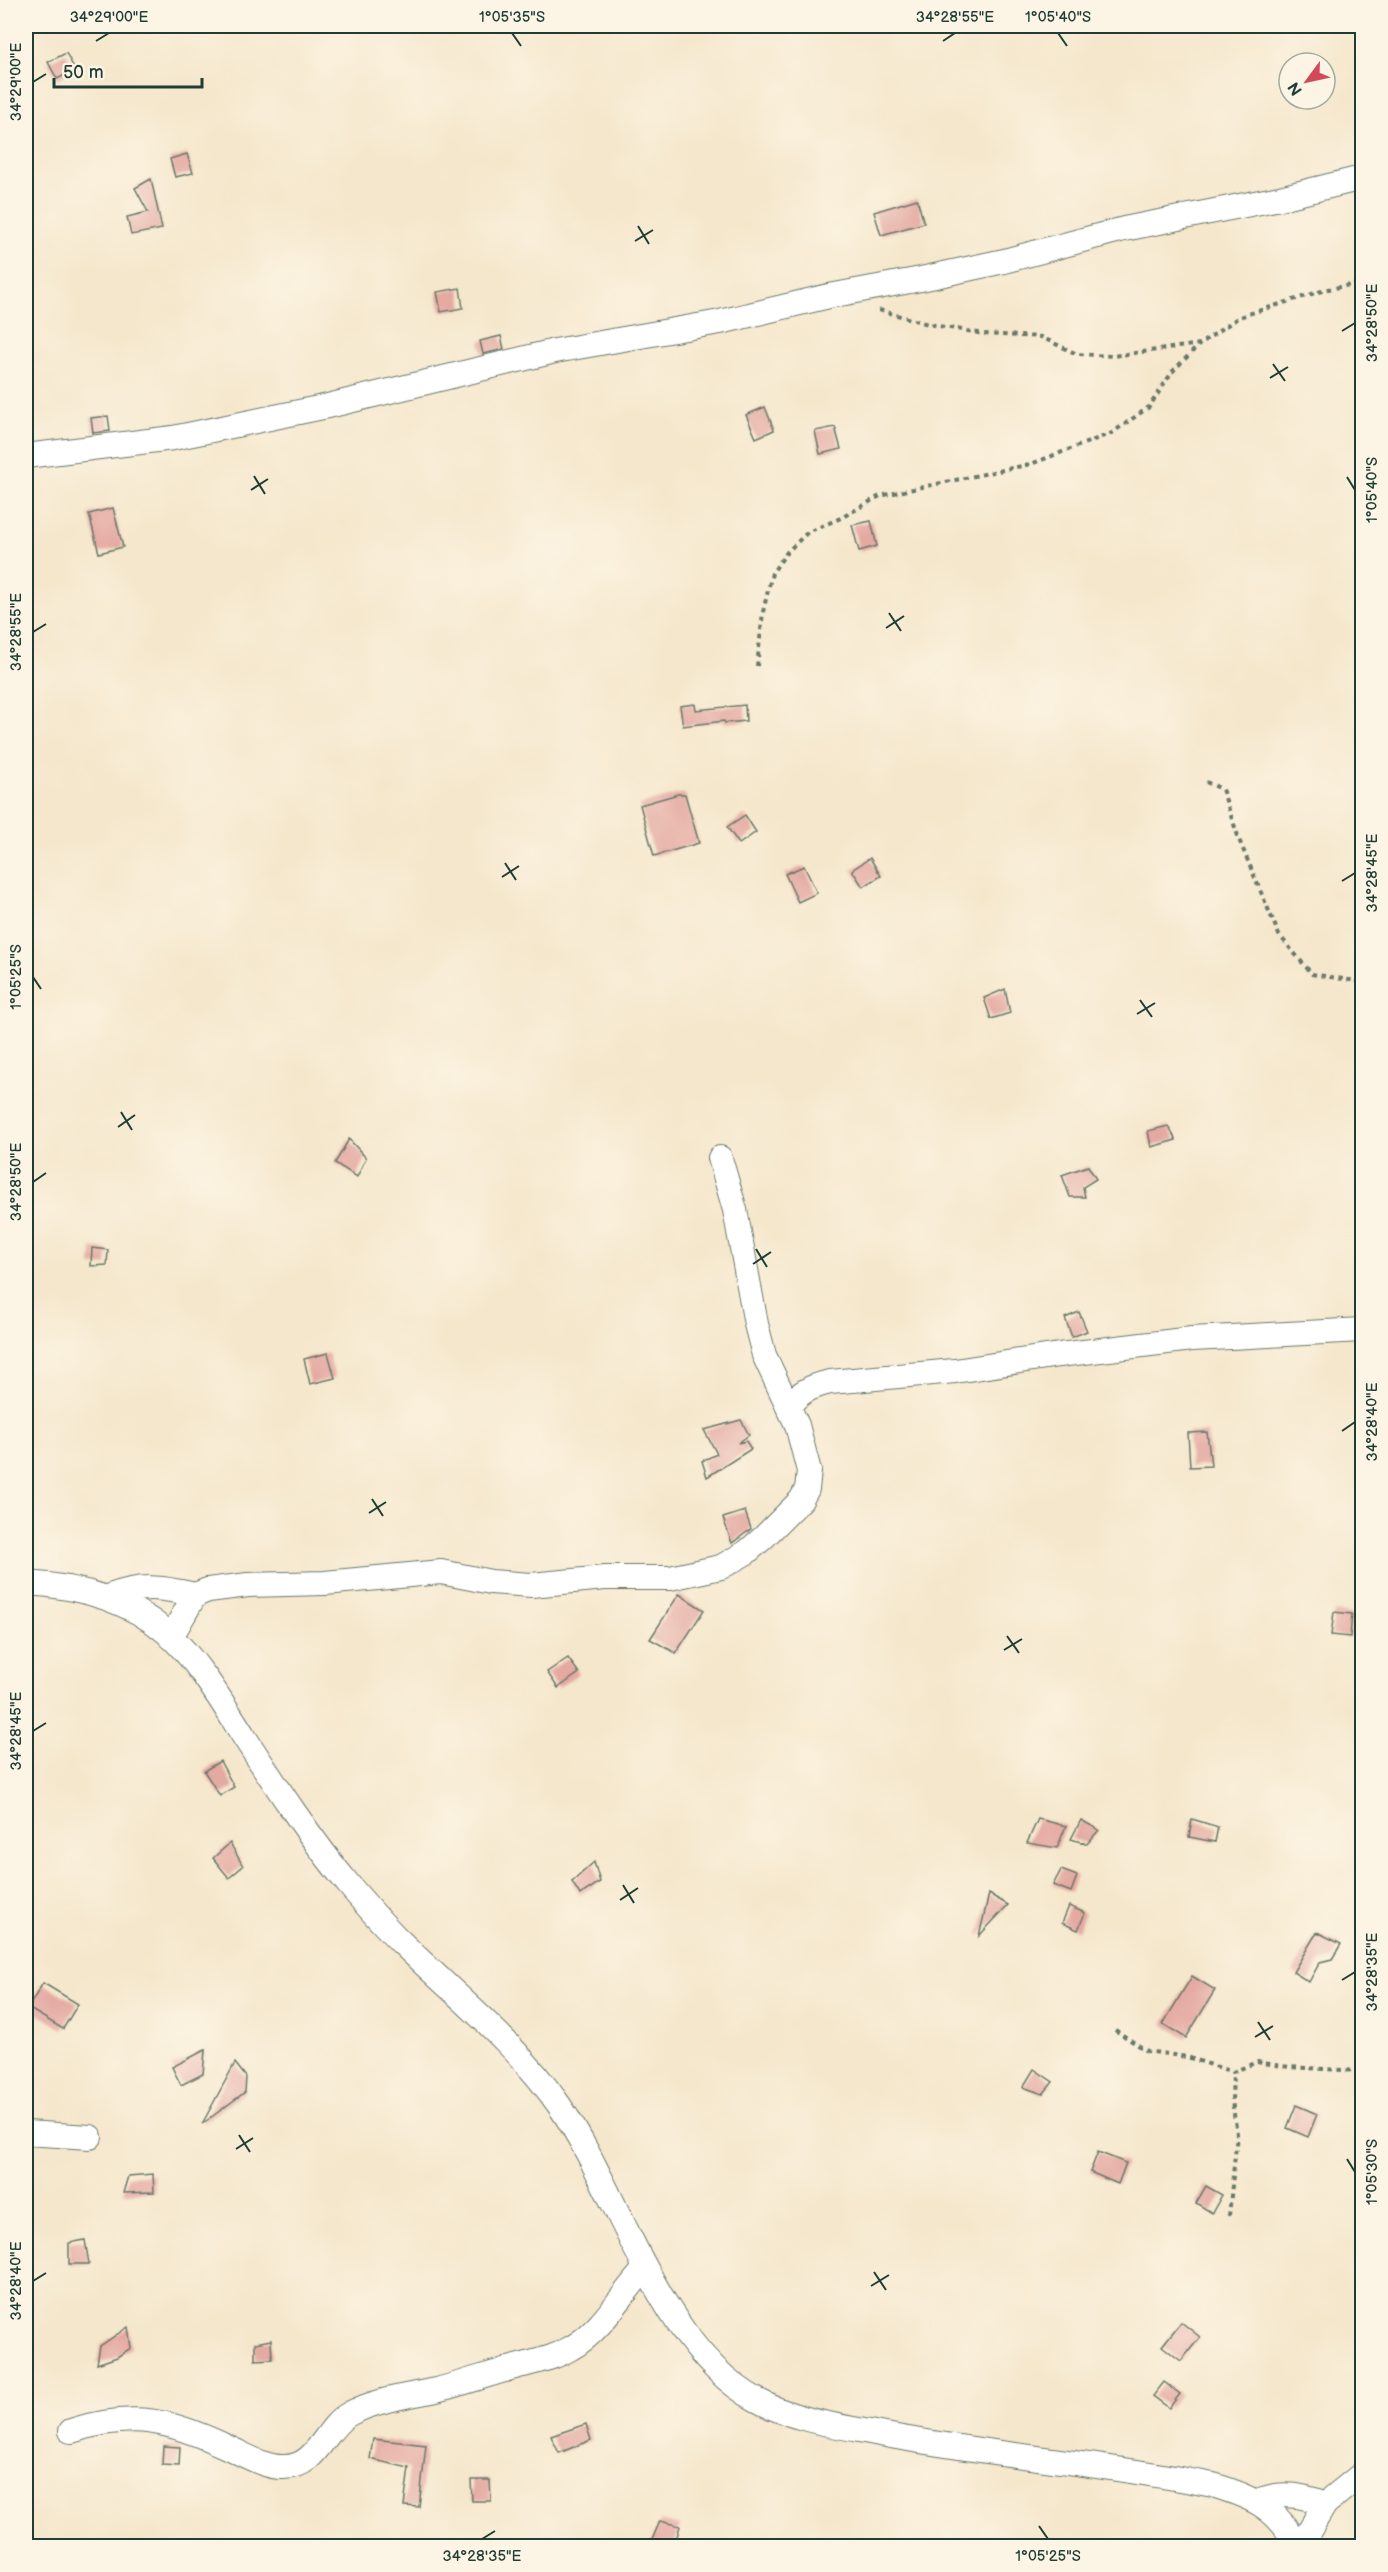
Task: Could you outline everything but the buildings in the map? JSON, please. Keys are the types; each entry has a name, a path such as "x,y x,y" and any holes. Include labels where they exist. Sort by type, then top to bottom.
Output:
{"street":[{"path":"26,456 174,438 328,406 555,351 720,322 829,296 921,279 1004,261 1124,229 1280,198 1362,178"},
{"path":"107,1597 138,1587 195,1595 208,1590 248,1585 325,1583 441,1572 491,1582 531,1585 605,1578 661,1579 708,1572 747,1552 792,1512 807,1489 809,1471 797,1425 764,1355 756,1324 738,1221 720,1158"},
{"path":"788,1407 813,1386 830,1382 955,1371 1059,1355 1192,1340 1362,1330"},
{"path":"26,1582 62,1586 107,1597 134,1610 171,1637 194,1661 302,1824 348,1884 401,1942 480,2017 541,2080 584,2145 645,2269 697,2351 724,2376 756,2400 787,2413 908,2439 1180,2478 1213,2485 1259,2501 1299,2547 1325,2504 1362,2474"},
{"path":"171,1637 195,1595"},
{"path":"26,2133 90,2137"},
{"path":"71,2431 93,2424 123,2420 152,2420 196,2433 275,2466 295,2466 320,2448 338,2422 357,2410 557,2356 572,2348 586,2338 645,2269"},
{"path":"1259,2501 1267,2497 1296,2495 1325,2504"}],"path":[{"path":"757,666 763,612 772,573 787,552 808,532 841,518 880,496 1031,464 1112,433 1149,407 1172,372 1200,344 1239,317 1328,289 1362,283"},
{"path":"873,309 928,324 984,334 1041,337 1077,354 1113,356 1200,344"},
{"path":"1206,782 1222,789 1240,842 1279,935 1312,974 1362,982"},
{"path":"1115,2030 1147,2051 1186,2056 1233,2072 1257,2062 1289,2067 1362,2071"},
{"path":"1229,2216 1237,2134 1232,2101 1233,2072"}]}
